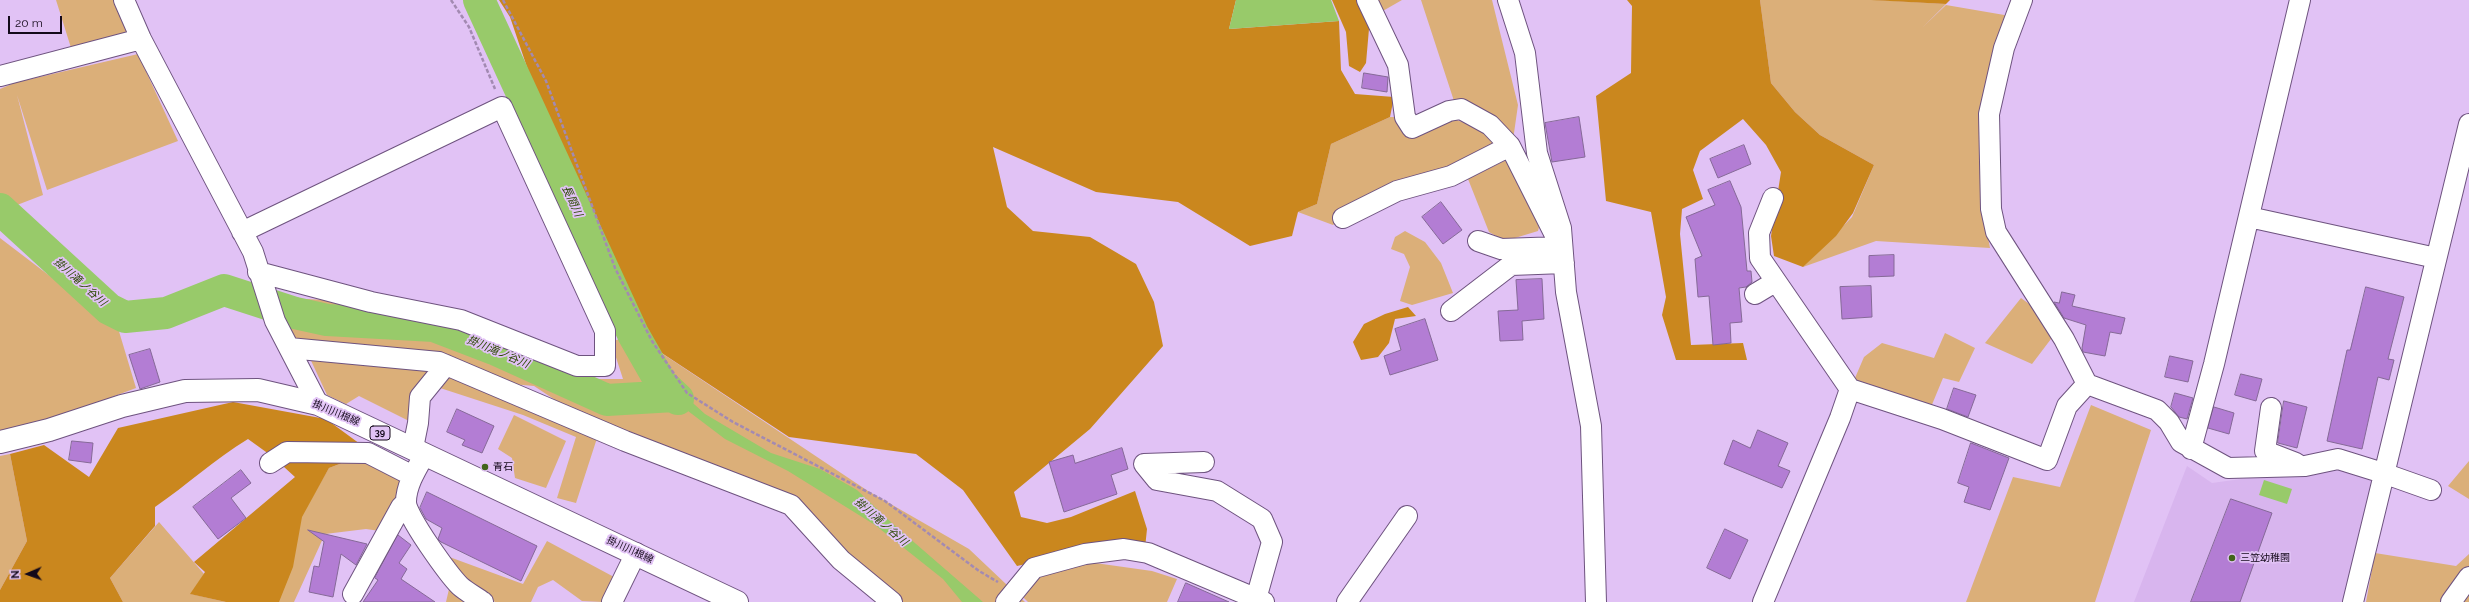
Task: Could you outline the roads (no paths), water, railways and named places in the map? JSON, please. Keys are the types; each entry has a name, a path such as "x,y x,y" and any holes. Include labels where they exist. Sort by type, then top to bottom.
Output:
{"main road":[{"name":"掛川川根線","path":"0,442 49,430 122,406 185,391 258,390 318,404 737,602"}],"street":[{"path":"124,0 141,39 253,252 258,272 275,321 318,404"},
{"path":"1367,0 1398,65 1405,117 1412,128 1449,111 1461,109 1490,125 1510,146 1562,255"},
{"path":"1508,0 1525,53 1537,154 1558,214 1561,228 1566,292 1591,426 1596,602"},
{"path":"2022,0 2004,48 1989,114 1991,208 1996,232 2064,339 2087,384 2157,410 2169,422 2181,442 2191,449 2228,468 2305,466 2338,459 2431,490"},
{"path":"2191,449 2249,217 2300,0"},
{"path":"0,76 141,39"},
{"path":"242,232 502,106 605,331 605,366 577,366 461,320 372,302 258,272"},
{"path":"2353,602 2383,473 2469,124"},
{"path":"1343,218 1397,192 1451,176 1510,146"},
{"path":"1773,198 1760,233 1760,258 1775,282 1850,389 1942,419 2047,460 2067,406 2087,384"},
{"path":"2249,217 2436,258"},
{"path":"1478,240 1500,249 1562,255"},
{"path":"1451,311 1511,265 1562,255"},
{"path":"1755,294 1775,282"},
{"path":"289,348 382,355 439,362 625,441 791,505 841,560 892,602"},
{"path":"353,594 401,506 406,502 419,451 420,397 446,365"},
{"path":"1763,602 1840,418 1850,389"},
{"path":"2271,408 2264,451 2305,466"},
{"path":"270,463 287,452 368,453 413,476"},
{"path":"1010,597 1034,568 1085,554 1124,549 1148,553 1260,600 1272,542 1262,519 1217,491 1157,480 1144,464 1204,462"},
{"path":"406,502 423,538 460,586 483,602"},
{"path":"1347,602 1407,516"},
{"path":"612,602 636,553"},
{"path":"2451,602 2469,577"}],"water":[{"path":"1236,0 1331,0 1339,21 1229,29"},
{"path":"642,357 705,414 771,453 820,469 857,490 893,524 983,602 962,602 943,579 875,525 788,471 725,439 659,389"},
{"path":"2264,480 2292,489 2287,504 2259,495"}],"waterway":[{"name":"長間川","path":"479,0 633,334 661,383 678,399"},
{"name":"掛川滝ノ谷川","path":"0,209 109,309 125,317 166,313 224,290 295,313 327,320 434,326 494,349 607,400 674,396"}],"place":[{"name":"青石","path":"485,467"},
{"name":"三笠幼稚園","path":"2232,558"}]}
